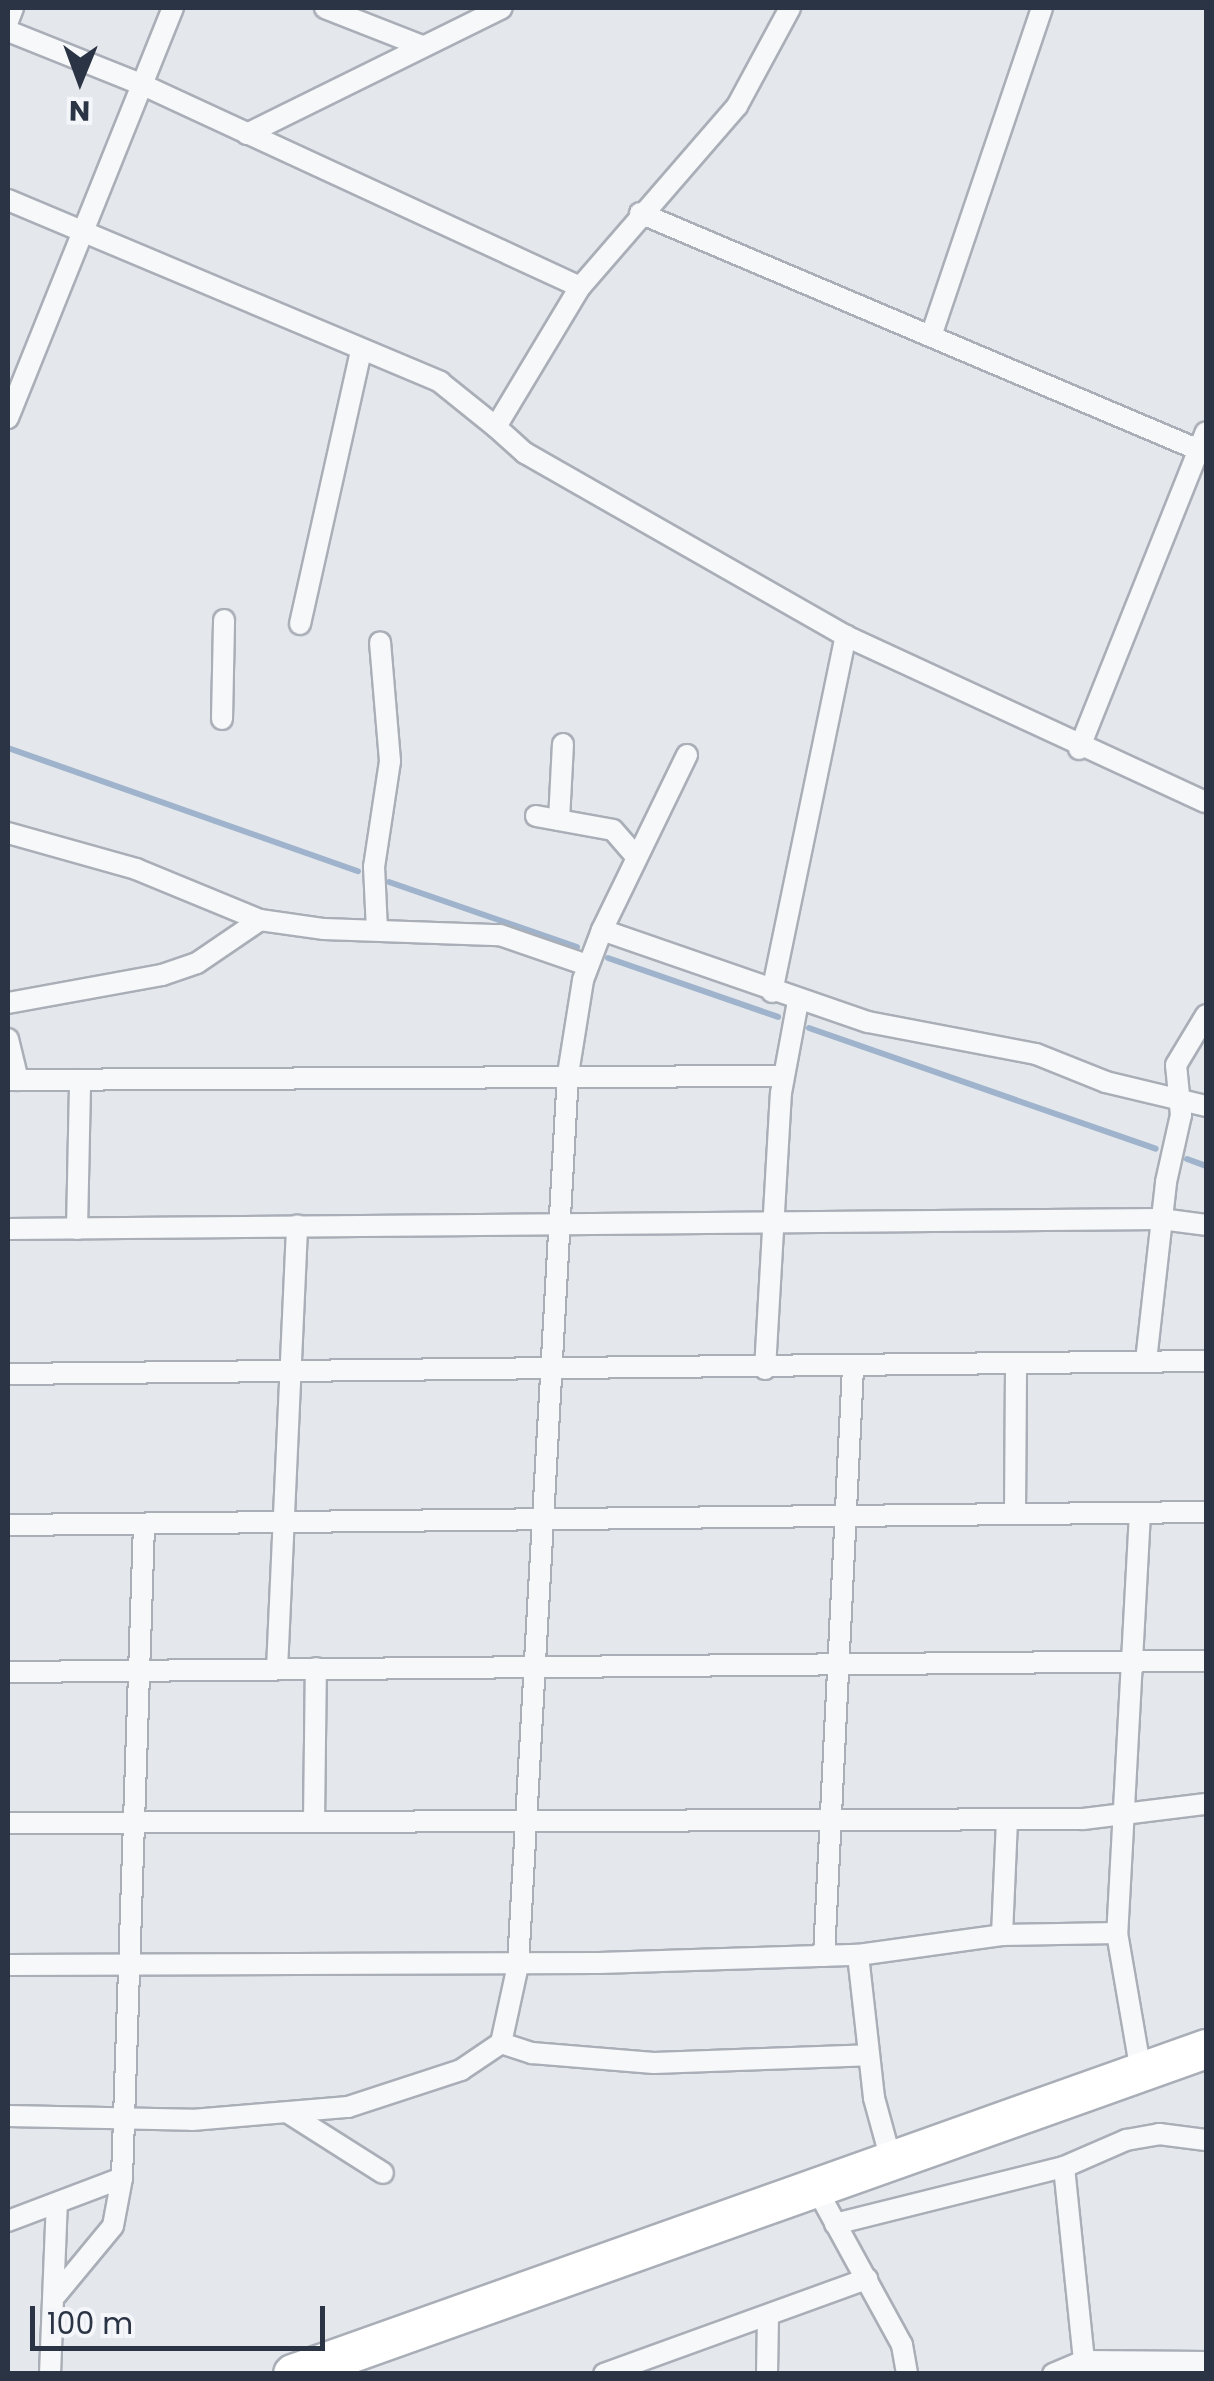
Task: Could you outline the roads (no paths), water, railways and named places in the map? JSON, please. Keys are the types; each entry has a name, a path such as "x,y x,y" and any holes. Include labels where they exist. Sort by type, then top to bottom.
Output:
{"highway":[{"path":"293,2374 1206,2049"}],"street":[{"path":"8,21 13,8"},
{"path":"8,416 172,8"},
{"path":"324,8 422,46"},
{"path":"247,134 422,46 472,13 502,8"},
{"path":"496,427 580,288 640,213 737,106 790,8"},
{"path":"931,336 1042,8"},
{"path":"8,31 143,86 580,288"},
{"path":"8,200 440,382 526,454 846,636 1080,749 1206,802"},
{"path":"640,213 931,336 1204,445 1080,749"},
{"path":"300,624 362,350"},
{"path":"222,719 224,620"},
{"path":"772,992 846,636"},
{"path":"376,930 374,867 390,762 380,642"},
{"path":"559,820 563,744"},
{"path":"8,2116 290,2114 402,2092 462,2070 501,2042 518,1964 538,1522 568,1074 587,966 635,856 687,755"},
{"path":"536,816 613,830 635,856"},
{"path":"8,833 152,874 260,920 500,935 587,966"},
{"path":"8,1003 162,975 196,962 260,920"},
{"path":"602,930 798,1001 883,1026 1036,1054 1206,1106"},
{"path":"765,1369 782,1076 798,1001"},
{"path":"1146,1361 1161,1220 1182,1100 1178,1052 1206,1015"},
{"path":"8,1039 13,1080 568,1074 782,1076"},
{"path":"76,1228 80,1080"},
{"path":"8,1229 1161,1220 1206,1225"},
{"path":"276,1669 297,1225"},
{"path":"8,1374 549,1372 1206,1361"},
{"path":"1015,1514 1016,1365"},
{"path":"824,1956 853,1368"},
{"path":"8,1525 1206,1512"},
{"path":"1140,1513 1128,1816 1117,1934 1141,2072"},
{"path":"56,2295 113,2226 122,2178 144,1524"},
{"path":"8,1672 1206,1661"},
{"path":"314,1822 316,1668"},
{"path":"8,1823 135,1818 314,1822 1007,1819 1128,1816 1206,1804"},
{"path":"1002,1935 1007,1819"},
{"path":"8,1965 518,1964 824,1956 1002,1935 1117,1934"},
{"path":"858,1955 868,2054 890,2160"},
{"path":"501,2042 532,2053 654,2063 868,2054"},
{"path":"290,2114 383,2173"},
{"path":"835,2224 1064,2167 1126,2140 1159,2134 1206,2140"},
{"path":"1064,2167 1084,2361"},
{"path":"8,2221 122,2178"},
{"path":"815,2186 902,2344 906,2374"},
{"path":"45,2373 56,2295 58,2203"},
{"path":"604,2374 768,2318 866,2279"},
{"path":"768,2318 768,2374"},
{"path":"670,2351 670,2374"},
{"path":"1053,2374 1084,2361 1206,2362"}],"waterway":[{"path":"8,748 358,871"},
{"path":"389,882 577,947"},
{"path":"608,958 778,1017"},
{"path":"809,1028 1156,1149"},
{"path":"1187,1159 1206,1166"}]}
